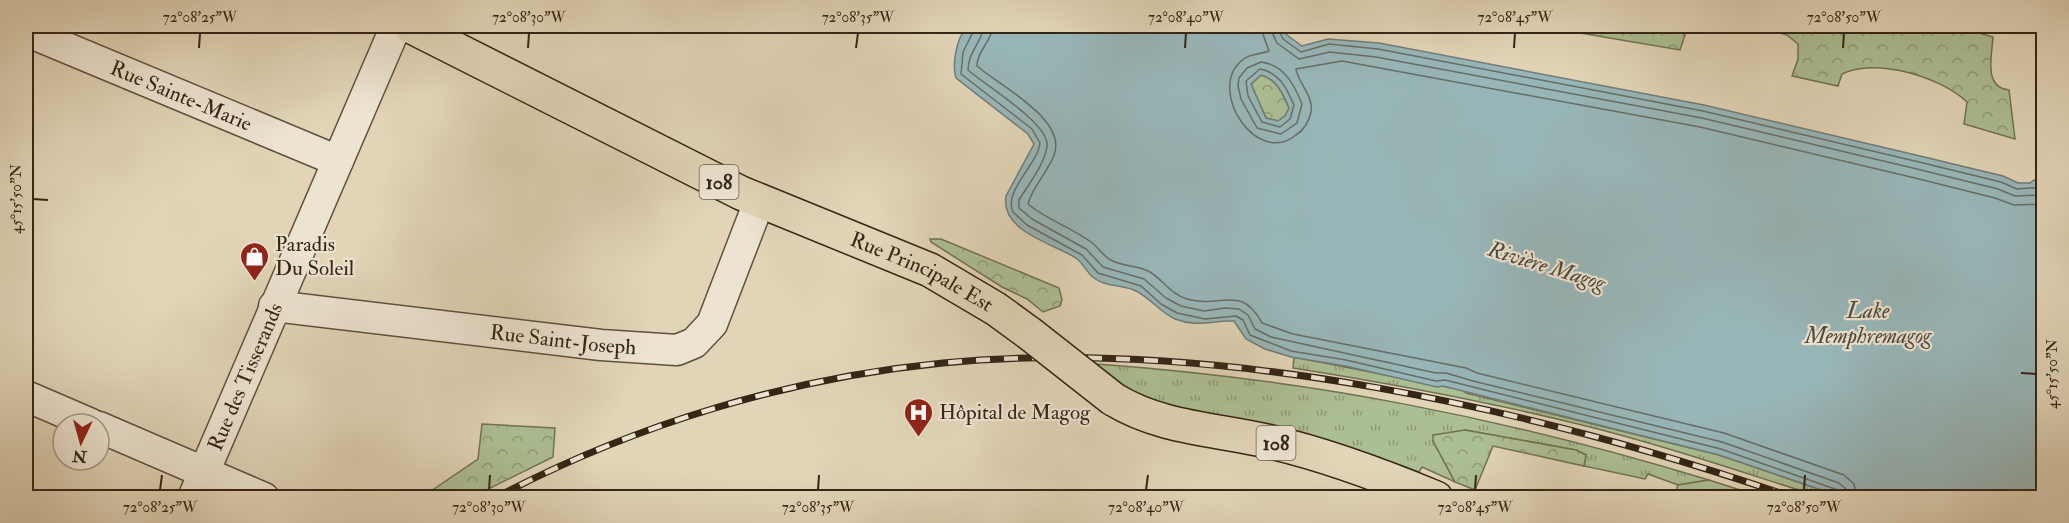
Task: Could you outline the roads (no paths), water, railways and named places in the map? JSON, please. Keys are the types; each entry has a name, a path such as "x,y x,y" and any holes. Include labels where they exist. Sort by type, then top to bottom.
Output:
{"main road":[{"name":"Rue Principale Est","path":"410,26 759,202 930,270 996,309 1113,399 1128,408 1161,421 1271,441 1385,477 1436,498"}],"street":[{"name":"Rue des Tisserands","path":"198,485 396,26"},
{"name":"Rue Sainte-Marie","path":"26,30 338,161"},
{"name":"Rue Saint-Joseph","path":"274,306 601,345 676,350 694,343 712,324 759,202"},
{"path":"26,396 63,412"},
{"path":"111,434 198,485 264,498"}],"water":[{"name":"Lake Memphremagog","path":"973,26 1282,26 1287,35 1302,46 1328,39 1379,43 1704,105 2003,176 2018,183 2030,183 2034,180 2041,182 2043,175 2043,497 1842,497 1719,455 1443,386 1437,387 1345,366 1291,357 1265,349 1246,339 1234,321 1191,323 1175,319 1138,292 1099,281 1076,258 1030,234 1011,218 1006,208 1006,196 1034,144 1028,134 956,78 954,67 957,46 965,30","holes":["1261,75 1267,77 1279,88 1289,108 1285,116 1278,121 1266,118 1251,84"]}],"railway":[{"path":"495,498 601,448 657,427 770,393 885,370 943,363 1048,358 1156,361 1265,371 1375,387 1484,409 1591,436 1795,498"}],"place":[{"name":"Paradis Du Soleil","path":"254,282"},
{"name":"Hôpital de Magog","path":"918,438"}],"water label":[{"name":"Rivière Magog","path":"1547,265"}]}
